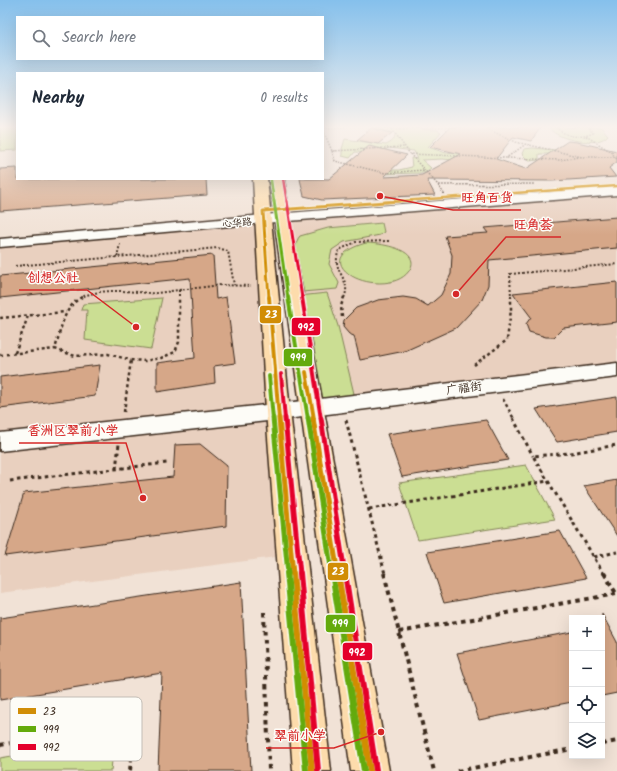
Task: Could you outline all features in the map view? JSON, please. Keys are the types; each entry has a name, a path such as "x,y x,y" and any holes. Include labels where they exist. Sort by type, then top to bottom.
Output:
{"main road":[{"path":"260,180 272,215 312,408 370,771"},
{"path":"277,180 272,215 269,289 278,411 312,771"}],"street":[{"name":"心华路","path":"0,236 449,201 617,186"},
{"name":"心华路","path":"449,201 617,191"},
{"name":"心华路","path":"0,243 272,215"},
{"name":"广福街","path":"0,442 312,408 617,370"}],"path":[{"path":"346,163 385,173 424,170"},
{"path":"418,163 438,185 449,201"},
{"path":"438,185 534,184"},
{"path":"342,317 341,304 347,294 345,278 338,271 335,263 339,250 356,242 390,241"},
{"path":"16,266 218,248 228,251 234,285"},
{"path":"474,365 507,340 511,310 510,274 617,264"},
{"path":"56,350 66,312 74,301 85,295 134,290 149,293 234,285 269,289"},
{"path":"0,355 56,350 75,356 108,354 131,360 161,358 175,352 179,342 179,290"},
{"path":"0,318 66,312"},
{"path":"15,353 28,316"},
{"path":"116,468 131,360"},
{"path":"399,632 617,594 533,456 496,385"},
{"path":"342,404 434,771"},
{"path":"533,456 571,453 617,445"},
{"path":"10,481 167,463"},
{"path":"369,510 548,481"},
{"path":"594,557 617,552"},
{"path":"264,612 269,771"},
{"path":"605,743 617,741"},
{"path":"0,745 10,743"},
{"path":"457,771 569,750"},
{"path":"130,771 131,761"}],"shaded area":[{"path":"617,191 617,369 312,407 283,218"},
{"path":"263,219 291,555 0,593 0,243"}],"green space":[{"path":"412,163 425,163 431,168 424,173 381,174 382,170 399,170 412,167"},
{"path":"382,223 384,232 380,235 344,242 332,250 329,264 339,283 337,289 302,292 296,254 297,241 300,236 328,228"},
{"path":"366,243 389,246 405,252 410,257 412,263 409,271 397,280 388,282 371,282 355,278 343,268 341,258 348,250"},
{"path":"327,293 338,326 355,398 317,400 299,296"},
{"path":"162,298 151,349 85,340 87,310 81,310 83,304"},
{"path":"526,465 555,519 418,540 399,483"},
{"path":"10,756 10,761 112,761 111,771 0,771 0,758"}],"building":[{"path":"348,163 399,163 384,177 422,175 444,163 508,163 526,169 535,163 616,163 609,168 616,177 552,181 427,180 435,195 322,200 304,196 300,180 329,179"},
{"path":"16,168 16,180 206,180 207,195 0,211 0,169"},
{"path":"617,217 617,248 489,260 488,285 482,300 456,328 405,351 360,360 354,336 349,334 343,327 344,320 356,308 378,300 403,297 416,299 428,306 441,295 451,274 452,255 445,236 488,233 484,228"},
{"path":"213,255 216,299 226,297 235,363 214,366 215,383 157,392 157,363 195,358 190,278 0,298 0,276"},
{"path":"617,282 617,322 563,328 554,337 546,337 529,332 526,324 531,317 513,293"},
{"path":"100,365 95,396 0,408 0,377"},
{"path":"617,397 617,432 557,442 536,409"},
{"path":"486,420 508,460 402,477 387,434"},
{"path":"200,444 227,466 226,526 5,556 24,493 173,477 175,445"},
{"path":"617,480 617,536 584,486"},
{"path":"560,531 586,578 444,603 427,552"},
{"path":"241,582 251,771 158,771 162,673 18,697 10,697 10,698 0,700 0,618"},
{"path":"605,620 617,642 617,693 605,695"},
{"path":"569,633 569,703 479,720 457,653"}],"transit line":[{"name":"999","path":"271,180 279,240 364,771"},
{"name":"992","path":"283,180 376,770"},
{"name":"23","path":"312,771 278,411 263,211 617,186"},
{"name":"23","path":"306,372 370,771"},
{"name":"992","path":"281,374 318,770"},
{"name":"999","path":"269,376 306,771"}],"place":[{"name":"旺角百货","path":"380,196"},
{"name":"旺角荟","path":"456,294"},
{"name":"创想公社","path":"136,327"},
{"name":"香洲区翠前小学","path":"143,498"},
{"name":"翠前小学","path":"381,732"}]}
